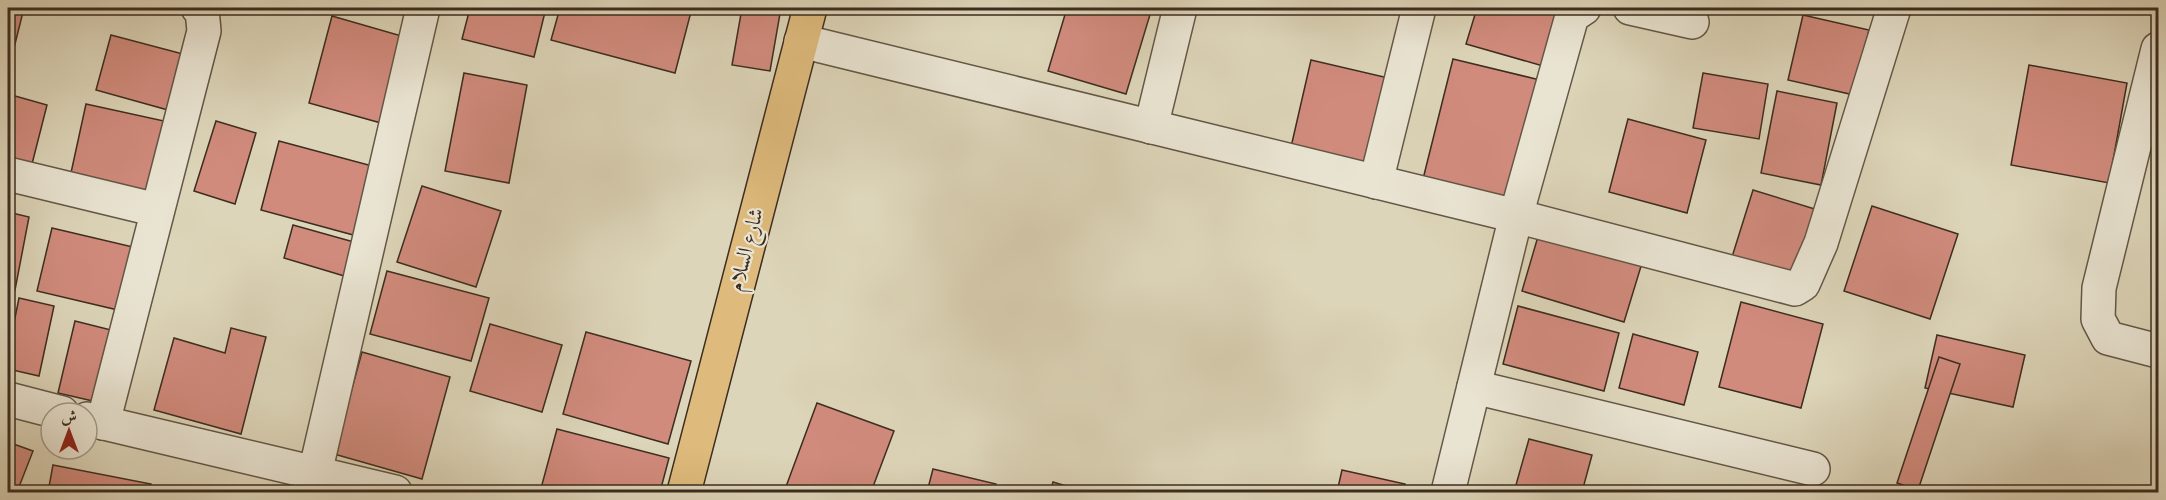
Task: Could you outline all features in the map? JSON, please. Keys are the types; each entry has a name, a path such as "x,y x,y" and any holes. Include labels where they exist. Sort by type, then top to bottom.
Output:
{"main road":[{"name":"شارع السلام","path":"684,492 810,8"}],"street":[{"path":"99,407 157,210 204,31 202,10 198,8"},
{"path":"315,473 423,8"},
{"path":"1151,127 1180,8"},
{"path":"1376,182 1419,8"},
{"path":"1448,492 1516,216 1572,16 1584,8"},
{"path":"1630,8 1692,22"},
{"path":"801,41 1516,216 1795,289 1803,284 1821,243 1894,8"},
{"path":"2158,49 2099,288 2098,319 2108,339 2158,351"},
{"path":"8,174 157,210"},
{"path":"1474,387 1813,469"},
{"path":"8,399 39,407"},
{"path":"99,422 395,492"}],"building":[{"path":"8,8 24,8 8,72"},
{"path":"470,8 546,8 534,57 462,39"},
{"path":"560,8 692,8 675,73 551,40"},
{"path":"742,8 781,8 770,71 732,65"},
{"path":"1067,8 1152,8 1126,94 1048,71"},
{"path":"1477,8 1575,8 1557,70 1466,44"},
{"path":"1803,15 1869,30 1854,95 1788,80"},
{"path":"332,16 405,37 381,123 309,103"},
{"path":"111,35 183,54 168,110 96,90"},
{"path":"1453,59 1540,80 1508,208 1421,187"},
{"path":"1311,60 1397,80 1377,167 1291,147"},
{"path":"2029,65 2127,83 2109,183 2011,165"},
{"path":"464,73 527,85 509,183 445,171"},
{"path":"1703,73 1768,84 1759,139 1693,128"},
{"path":"1777,91 1837,103 1821,185 1761,173"},
{"path":"8,94 47,105 32,164 8,158"},
{"path":"86,104 164,121 148,199 69,182"},
{"path":"1628,119 1706,140 1687,213 1609,192"},
{"path":"216,121 256,133 235,204 194,191"},
{"path":"279,141 376,167 357,236 261,210"},
{"path":"422,186 501,211 476,287 397,262"},
{"path":"1753,190 1818,210 1798,277 1732,257"},
{"path":"1872,206 1958,234 1930,319 1844,291"},
{"path":"8,212 29,217 15,290 8,289"},
{"path":"293,225 361,244 351,278 284,258"},
{"path":"52,228 133,247 118,310 37,291"},
{"path":"1539,233 1642,263 1624,322 1522,291"},
{"path":"387,271 489,298 471,361 370,334"},
{"path":"19,298 54,306 39,376 8,369 8,352"},
{"path":"1741,302 1823,324 1801,408 1719,387"},
{"path":"1518,306 1619,333 1604,391 1503,364"},
{"path":"75,321 123,333 106,404 58,393"},
{"path":"490,324 562,345 542,412 470,391"},
{"path":"231,328 266,337 241,434 154,410 174,338 225,353"},
{"path":"586,332 691,361 668,444 563,414"},
{"path":"1633,334 1698,352 1684,405 1619,388"},
{"path":"1937,335 2025,355 2013,407 1925,388"},
{"path":"362,352 450,377 422,479 334,454"},
{"path":"1939,357 1960,364 1918,490 1897,483"},
{"path":"817,403 894,431 871,492 784,492"},
{"path":"557,429 669,458 660,492 540,492"},
{"path":"1529,439 1592,455 1582,492 1514,492"},
{"path":"8,442 33,451 17,492 8,492"},
{"path":"53,465 151,484 149,492 48,492"},
{"path":"933,469 996,484 994,492 927,492"},
{"path":"1342,470 1405,484 1403,492 1337,492"},
{"path":"1053,482 1086,492 1050,492"},
{"path":"1896,486 1918,490 1928,492 1895,492"}]}
